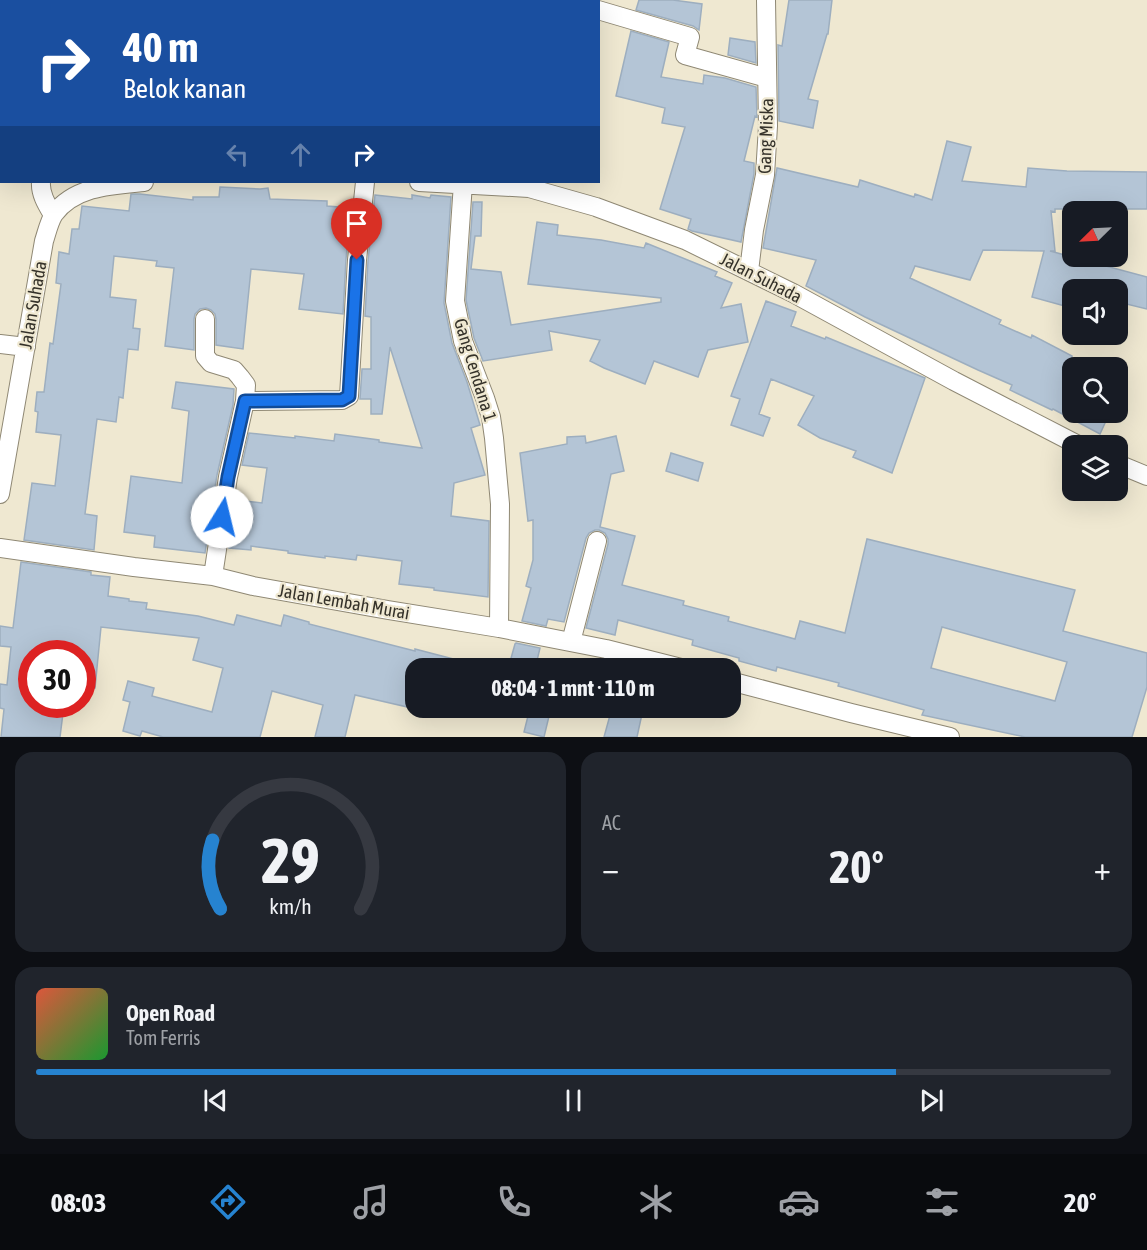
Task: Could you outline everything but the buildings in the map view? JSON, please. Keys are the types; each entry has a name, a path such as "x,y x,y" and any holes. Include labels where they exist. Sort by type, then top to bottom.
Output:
{"street":[{"name":"Gang Miska","path":"749,270 765,175 768,126 766,0"},
{"path":"600,11 690,37 685,55 768,78"},
{"path":"40,183 46,203 53,215 71,198 82,193 96,188 136,183"},
{"path":"245,401 342,400 349,396 364,183"},
{"name":"Jalan Suhada","path":"463,183 529,188 536,186 684,240 749,270 1062,437"},
{"name":"Gang Cendana 1","path":"463,183 455,301 463,341 485,398 494,438 500,504 500,628"},
{"name":"Jalan Suhada","path":"0,494 44,241 53,215"},
{"path":"205,319 205,356 211,363 234,370 246,385 245,401 228,477 213,576"},
{"path":"0,344 26,347"},
{"path":"1128,468 1147,476"},
{"path":"571,642 597,541"},
{"name":"Jalan Lembah Murai","path":"0,548 213,576 253,586 500,628 642,658"},
{"path":"741,684 950,737"}],"route":[{"path":"222,517 228,477 245,401 342,400 349,396 357,260"}]}
